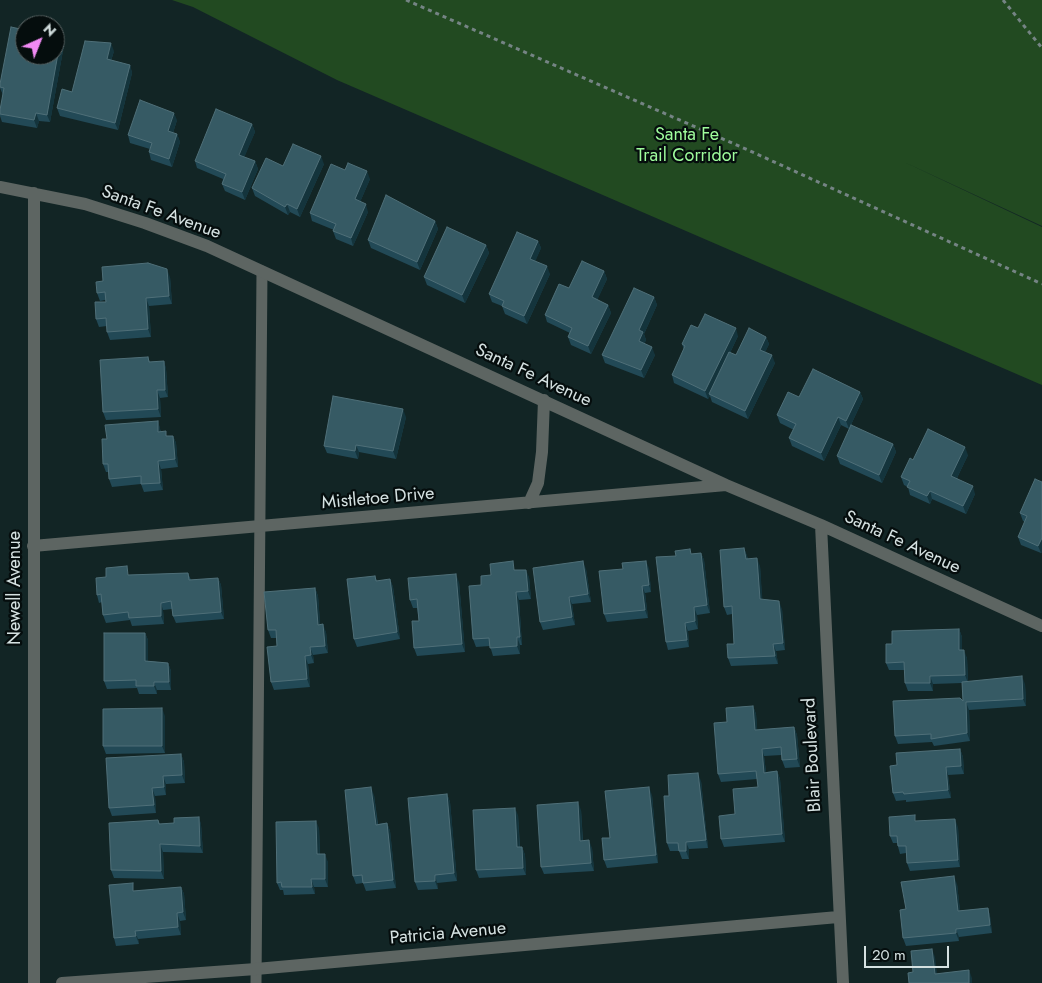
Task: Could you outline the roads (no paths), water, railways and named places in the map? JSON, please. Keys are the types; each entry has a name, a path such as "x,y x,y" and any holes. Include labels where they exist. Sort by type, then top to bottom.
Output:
{"street":[{"name":"Santa Fe Avenue","path":"0,187 85,204 145,223 207,246 726,485 821,525 1042,626"},
{"name":"Newell Avenue","path":"34,193 34,983"},
{"path":"529,503 538,483 542,452 544,400"},
{"name":"Mistletoe Drive","path":"33,546 726,485"},
{"name":"Blair Boulevard","path":"821,525 842,983"},
{"name":"Patricia Avenue","path":"62,983 256,969 838,917"}],"lane":[{"path":"256,983 262,271"}],"park label":[{"name":"Santa Fe Trail Corridor","path":"687,146"}]}
